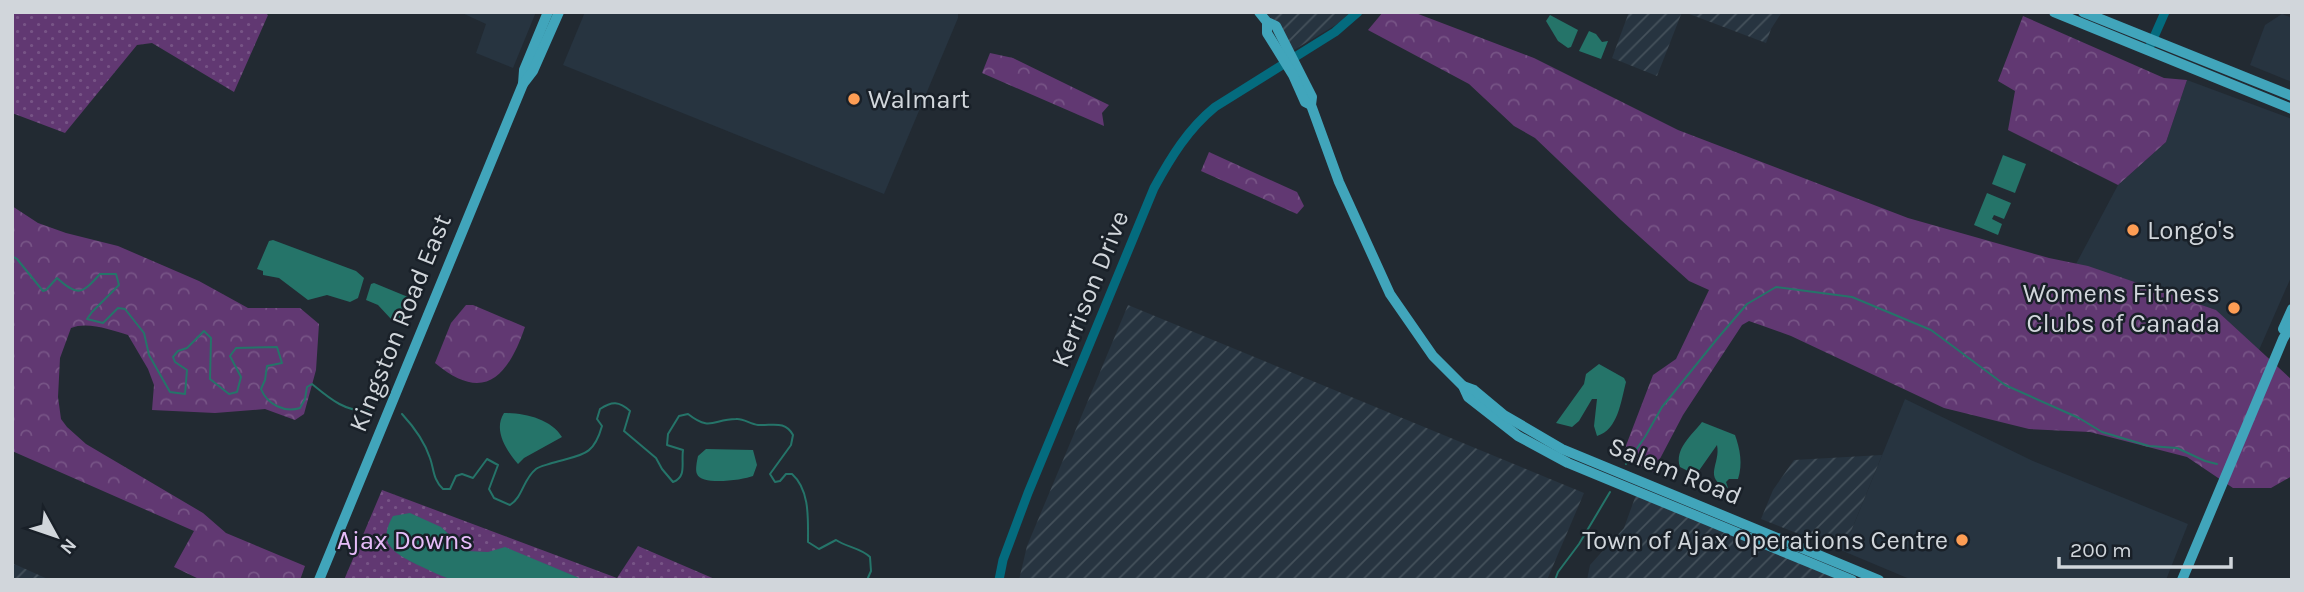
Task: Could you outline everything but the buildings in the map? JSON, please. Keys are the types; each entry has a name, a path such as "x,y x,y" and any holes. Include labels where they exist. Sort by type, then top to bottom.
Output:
{"main road":[{"name":"Kingston Road East","path":"523,84 524,69 548,12"},
{"name":"Kingston Road East","path":"319,580 523,84 533,71 559,12"},
{"name":"Salem Road","path":"1259,12 1267,22 1276,26 1290,61 1312,97 1311,105 1339,182 1390,294 1433,356 1463,386 1468,397 1519,437 1568,463 1852,580"},
{"path":"2054,12 2292,109"},
{"path":"2083,12 2292,96"},
{"path":"2283,340 2281,335 2292,309"},
{"path":"2184,580 2292,323"},
{"name":"Salem Road","path":"1463,386 1474,390 1504,415 1562,449 1879,580"}],"street":[{"name":"Kerrison Drive","path":"999,580 1003,560 1028,494 1154,188 1170,159 1200,120 1236,92 1335,32 1358,12"},
{"path":"2148,51 2165,12"},
{"path":"2246,90 2250,78"}],"shaded area":[{"path":"460,12 536,12 513,68 476,53 486,24"},
{"path":"585,12 958,12 958,18 884,194 563,65"},
{"path":"1266,12 1352,12 1347,18 1294,50"},
{"path":"1629,12 1682,12 1657,76 1612,58"},
{"path":"1684,12 1782,12 1766,43"},
{"path":"2282,14 2292,18 2292,82 2250,65 2265,25"},
{"path":"1550,15 1578,30 1571,47 1568,48 1558,41 1546,21"},
{"path":"1589,31 1596,34 1602,42 1608,41 1601,59 1579,51"},
{"path":"2187,80 2292,119 2292,275 2259,350 2216,310 2076,264 2118,185 2166,142"},
{"path":"2003,155 2026,164 2015,193 1992,184"},
{"path":"1987,193 2011,203 2004,219 1994,215 1992,219 2002,224 1998,235 1974,225"},
{"path":"273,240 356,271 364,278 358,298 350,302 327,295 308,300 279,278 263,275 263,271 257,269 269,241"},
{"path":"371,284 408,297 401,318 391,319 378,305 366,300"},
{"path":"1128,305 1584,493 1547,580 1019,580 1027,546"},
{"path":"1599,364 1624,378 1626,382 1618,414 1610,428 1597,436 1594,426 1597,399 1592,399 1579,421 1572,427 1556,423 1584,384 1586,374"},
{"path":"1905,399 2033,461 2188,524 2166,580 1912,580 1843,551"},
{"path":"504,413 537,418 551,426 562,437 518,464 509,453 500,433"},
{"path":"1702,422 1735,435 1740,468 1738,479 1729,479 1726,482 1728,488 1720,484 1714,475 1717,445 1698,472 1694,474 1680,467 1682,448"},
{"path":"706,449 753,450 757,465 753,476 723,481 700,478 696,470 698,456"},
{"path":"1882,455 1843,551 1761,519 1773,490 1794,460"},
{"path":"1637,492 1843,580 1587,580 1590,565 1624,528"},
{"path":"410,513 441,527 467,551 488,552 505,547 584,580 452,580 411,562 391,547 387,534 393,516"},
{"path":"12,563 50,580 12,580"}],"green space":[{"path":"12,12 264,12 268,15 234,92 152,43 137,45 65,133 12,113"},
{"path":"1383,12 1413,12 1534,58 1678,130 1908,218 2049,258 2088,266 2216,310 2292,380 2292,476 2271,488 2233,488 2187,457 2090,432 2029,429 1944,408 1791,336 1749,321 1742,325 1683,415 1653,472 1622,456 1653,375 1676,359 1709,290 1689,281 1535,138 1514,126 1469,84 1368,30"},
{"path":"2023,16 2164,78 2187,80 2166,142 2118,185 2008,130 2015,91 1998,81"},
{"path":"990,53 1013,58 1109,105 1102,113 1104,126 982,73"},
{"path":"1209,152 1297,192 1304,206 1297,214 1201,171"},
{"path":"12,206 38,223 118,246 199,281 248,308 300,308 319,324 316,370 304,414 295,420 265,409 215,413 152,410 154,385 148,369 128,335 107,329 84,325 71,328 60,358 58,397 61,419 67,427 86,444 203,513 226,533 305,566 300,580 201,580 174,567 194,531 12,451"},
{"path":"466,305 473,305 525,327 510,360 501,372 491,380 480,383 467,382 435,363 451,323"},
{"name":"Ajax Downs","path":"382,490 617,578 638,546 717,580 344,580"}],"waterway":[{"path":"12,256 43,291 57,278 70,288 80,291 100,274 116,274 119,285 87,319 103,323 118,308 125,309 144,333 149,355 170,392 185,394 187,370 175,362 173,357 178,351 187,348 204,331 211,338 210,379 229,394 237,392 241,377 230,356 236,348 277,347 282,363 267,366 261,389 272,403 282,408 300,408 307,387 312,384 345,407 369,410"},
{"path":"1626,464 1662,407 1717,339 1747,304 1776,287 1852,297 1931,330 2005,385 2079,418 2102,432 2149,446 2177,448 2217,464"},
{"path":"402,414 422,440 436,478 443,489 450,489 456,476 462,474 473,478 487,459 498,465 489,489 494,498 510,505 536,469 578,456 590,449 602,426 597,419 600,409 615,403 630,411 624,431 656,458 673,482 682,473 683,450 667,445 668,434 679,416 688,414 707,423 739,419 758,425 786,427 793,435 791,445 770,474 775,482 780,481 786,474 792,474 802,488 807,505 808,542 819,549 836,540 866,554 870,557 871,571 867,580"},
{"path":"1555,580 1610,492"}],"place":[{"name":"Walmart","path":"854,99"},
{"name":"Longo's","path":"2133,230"},
{"name":"Womens Fitness Clubs of Canada","path":"2234,308"},
{"name":"Town of Ajax Operations Centre","path":"1962,540"}]}
